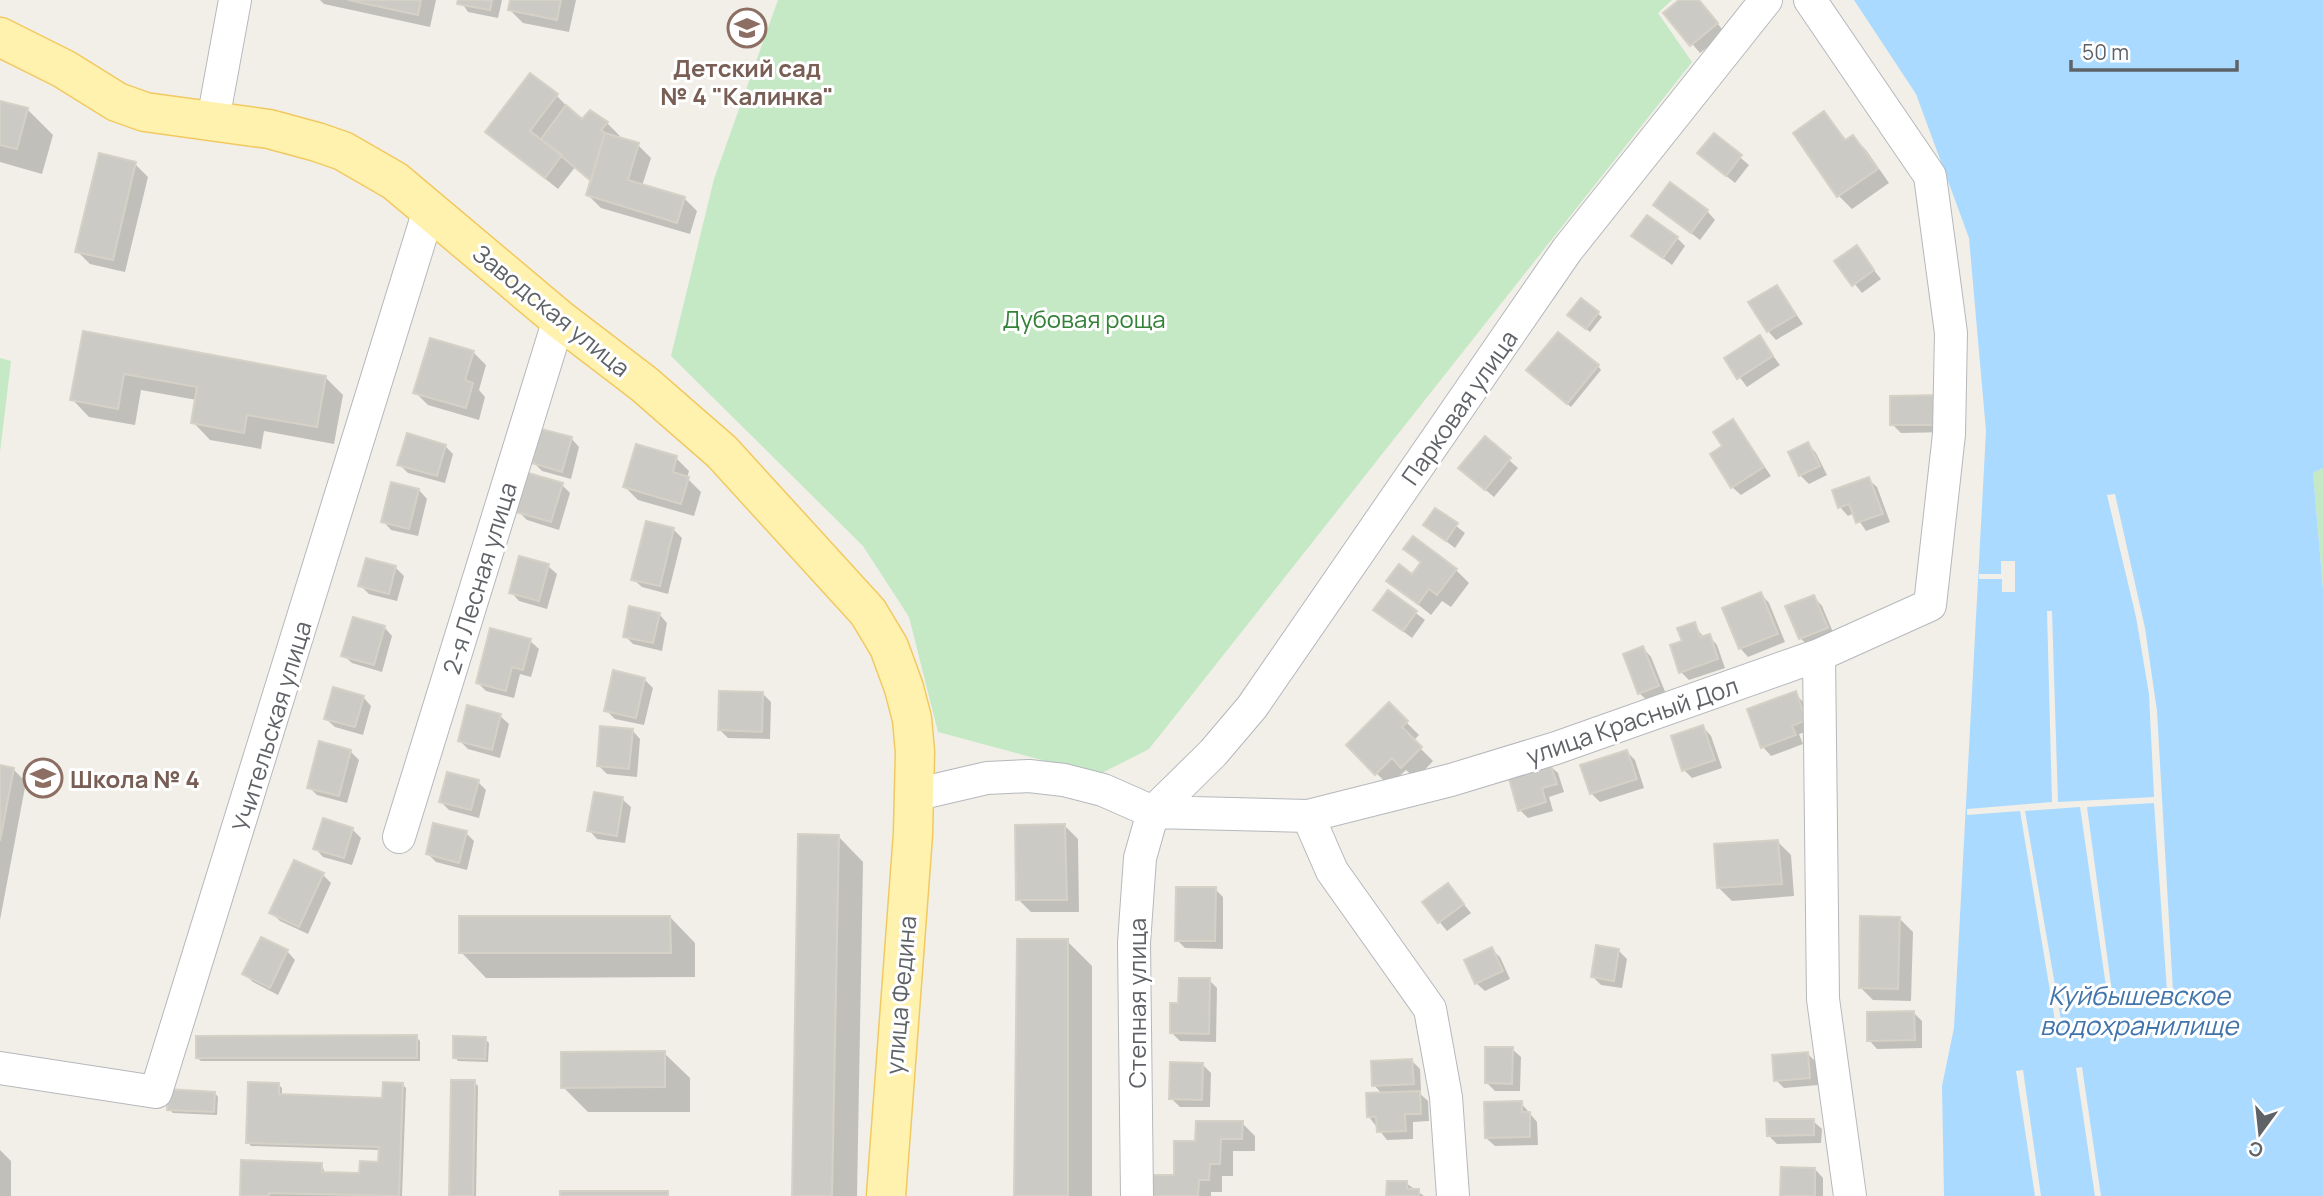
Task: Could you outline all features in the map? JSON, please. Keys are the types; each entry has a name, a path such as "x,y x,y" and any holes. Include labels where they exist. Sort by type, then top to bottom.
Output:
{"main road":[{"name":"Заводская улица","path":"0,37 64,69 117,102 145,111 269,130 343,151 395,181 559,319 644,384 722,452 868,611 889,647 912,719 914,795"},
{"name":"улица Федина","path":"886,1196 914,795"}],"street":[{"path":"213,120 235,0"},
{"name":"Парковая улица","path":"1153,812 1213,753 1252,707 1567,250 1766,0"},
{"name":"улица Красный Дол","path":"914,795 987,778 1029,776 1064,780 1103,790 1153,812 1308,816 1451,780 1543,752 1818,656 1930,605 1948,434 1951,333 1930,176 1810,0"},
{"name":"Учительская улица","path":"0,1068 156,1092 429,210"},
{"name":"2-я Лесная улица","path":"399,837 559,319"},
{"path":"1818,656 1823,999 1850,1196"},
{"name":"Степная улица","path":"1137,1196 1134,943 1140,858 1153,812"},
{"path":"1308,816 1332,871 1430,1009 1446,1097 1453,1196"}],"green space":[{"name":"Дубовая роща","path":"778,0 1672,0 1658,13 1692,62 1149,749 1098,775 938,732 909,617 863,546 671,356 714,179"},
{"path":"0,358 11,361 0,452"},
{"path":"2323,468 2323,589 2313,473"}],"water":[{"name":"Куйбышевское водохранилище","path":"1854,0 2323,0 2323,468 2313,473 2323,589 2323,1196 1944,1196 1942,1086 1954,1028 1986,431 1969,238 1916,94"}],"pier":[{"path":"2115,494 2145,628 2157,711 2173,991 2167,991 2154,803 2087,807 2112,992 2107,993 2080,807 2025,811 2061,1020 2055,1021 2020,811 1967,815 1967,809 2052,802 2047,611 2052,611 2058,802 2154,797 2149,694 2136,617 2107,495"},
{"path":"2001,561 2015,561 2015,592 2002,592 2002,579 1979,579 1979,574 2001,574"},
{"path":"2082,1067 2101,1196 2095,1196 2076,1068"},
{"path":"2023,1070 2041,1196 2035,1196 2016,1071"}],"building":[{"path":"348,0 421,0 418,15"},
{"path":"458,0 492,0 490,10 457,4"},
{"path":"510,0 561,0 557,20 508,10"},
{"path":"1679,0 1699,0 1718,23 1690,46 1663,13"},
{"path":"530,73 558,94 530,131 562,155 545,178 485,132"},
{"path":"0,101 28,108 17,149 0,145"},
{"path":"566,105 582,119 590,110 608,122 601,130 605,133 591,181 541,139"},
{"path":"1824,111 1845,140 1853,135 1878,169 1837,197 1793,133"},
{"path":"605,133 639,143 628,180 685,197 677,223 586,195"},
{"path":"1714,133 1742,155 1726,176 1697,153"},
{"path":"99,153 136,162 113,260 75,252"},
{"path":"1670,182 1708,210 1691,233 1653,205"},
{"path":"1647,215 1678,237 1663,258 1631,236"},
{"path":"1857,245 1874,270 1852,286 1834,261"},
{"path":"1777,285 1796,315 1767,332 1748,302"},
{"path":"1581,298 1599,312 1586,329 1567,315"},
{"path":"83,331 326,376 317,427 247,415 244,433 191,423 197,387 124,374 118,409 70,400"},
{"path":"1558,332 1599,365 1567,404 1526,370"},
{"path":"1760,335 1773,356 1737,379 1724,358"},
{"path":"430,338 474,351 465,380 473,383 466,408 413,393"},
{"path":"1941,395 1942,425 1890,425 1890,396"},
{"path":"1733,419 1764,467 1731,488 1710,454 1722,446 1713,432"},
{"path":"541,429 572,437 562,472 532,463"},
{"path":"407,433 446,445 437,476 397,465"},
{"path":"1485,436 1511,458 1485,490 1458,468"},
{"path":"1808,442 1820,466 1799,476 1788,452"},
{"path":"636,444 677,456 673,472 689,477 681,504 623,487"},
{"path":"528,473 563,483 551,522 516,512"},
{"path":"1869,477 1883,514 1856,523 1849,504 1838,508 1832,490"},
{"path":"391,482 419,489 409,529 381,522"},
{"path":"1435,508 1458,523 1446,541 1423,525"},
{"path":"646,521 674,528 660,586 631,580"},
{"path":"1413,536 1457,569 1437,595 1429,589 1418,604 1386,581 1399,564 1412,574 1421,562 1403,549"},
{"path":"519,556 549,564 539,601 509,593"},
{"path":"366,558 396,566 389,594 358,586"},
{"path":"1388,590 1417,611 1403,631 1373,610"},
{"path":"1761,592 1778,634 1739,649 1722,608"},
{"path":"1814,595 1828,628 1799,639 1785,606"},
{"path":"629,606 660,613 653,643 623,637"},
{"path":"353,617 385,626 374,665 341,656"},
{"path":"1695,622 1700,637 1710,634 1718,659 1679,673 1670,645 1682,641 1677,628"},
{"path":"490,628 531,639 523,670 512,667 506,691 476,683"},
{"path":"1643,646 1659,686 1638,694 1623,654"},
{"path":"613,670 645,678 636,718 604,711"},
{"path":"333,687 364,696 355,727 324,719"},
{"path":"719,691 763,692 762,732 718,730"},
{"path":"1796,691 1806,720 1792,726 1796,735 1761,748 1747,709"},
{"path":"1389,702 1408,721 1402,727 1422,747 1401,768 1392,758 1375,775 1346,745"},
{"path":"467,705 501,714 492,750 458,741"},
{"path":"1703,725 1715,760 1682,771 1671,736"},
{"path":"600,726 633,729 629,769 597,766"},
{"path":"319,741 351,750 339,796 307,788"},
{"path":"1627,750 1637,779 1590,794 1580,765"},
{"path":"1550,763 1557,784 1542,788 1546,802 1518,811 1508,775"},
{"path":"0,765 14,768 0,841"},
{"path":"447,772 479,780 471,810 439,802"},
{"path":"594,792 623,797 617,836 587,831"},
{"path":"323,818 353,828 344,858 313,849"},
{"path":"433,823 467,831 459,863 426,854"},
{"path":"1065,824 1067,900 1016,900 1015,825"},
{"path":"798,834 839,835 832,1196 792,1196"},
{"path":"1778,840 1782,884 1717,888 1714,844"},
{"path":"294,860 324,873 299,927 269,913"},
{"path":"1448,883 1464,904 1438,923 1422,902"},
{"path":"1176,887 1216,887 1215,941 1175,941"},
{"path":"459,916 670,916 671,953 459,953"},
{"path":"1860,916 1900,917 1898,989 1859,988"},
{"path":"261,937 288,950 270,988 242,974"},
{"path":"1017,939 1068,939 1068,1196 1014,1196"},
{"path":"1596,945 1619,949 1614,981 1591,977"},
{"path":"1492,947 1503,971 1475,984 1464,960"},
{"path":"1179,978 1210,978 1209,1034 1170,1033 1170,1003 1178,1003"},
{"path":"1914,1011 1915,1040 1867,1041 1867,1012"},
{"path":"417,1035 417,1058 196,1058 196,1036"},
{"path":"453,1036 486,1037 485,1059 453,1058"},
{"path":"1485,1047 1513,1047 1512,1084 1485,1083"},
{"path":"665,1051 665,1087 561,1088 561,1052"},
{"path":"1808,1052 1810,1078 1774,1081 1772,1055"},
{"path":"1412,1059 1414,1084 1372,1086 1371,1061"},
{"path":"1170,1062 1203,1063 1202,1100 1169,1099"},
{"path":"451,1080 475,1080 473,1196 449,1196"},
{"path":"248,1082 279,1083 279,1094 382,1098 383,1082 403,1083 399,1196 269,1193 269,1196 240,1196 241,1160 322,1163 322,1172 359,1173 360,1161 378,1162 379,1147 246,1143"},
{"path":"168,1089 215,1092 214,1112 167,1110"},
{"path":"1420,1091 1421,1114 1405,1114 1406,1131 1377,1132 1376,1117 1367,1117 1366,1093"},
{"path":"1522,1101 1522,1112 1530,1112 1530,1137 1485,1138 1484,1102"},
{"path":"1766,1119 1814,1119 1814,1135 1767,1136"},
{"path":"1196,1121 1243,1121 1242,1139 1221,1139 1220,1164 1210,1164 1209,1180 1199,1180 1198,1196 1152,1196 1153,1175 1174,1175 1174,1141 1195,1141"},
{"path":"1781,1167 1815,1168 1815,1196 1780,1196"},
{"path":"1387,1181 1407,1181 1407,1189 1419,1189 1419,1196 1386,1196"},
{"path":"560,1191 668,1191 668,1196 560,1196"}],"place":[{"name":"Детский сад № 4 \"Калинка\"","path":"747,28"},
{"name":"Школа № 4","path":"43,778"}]}
